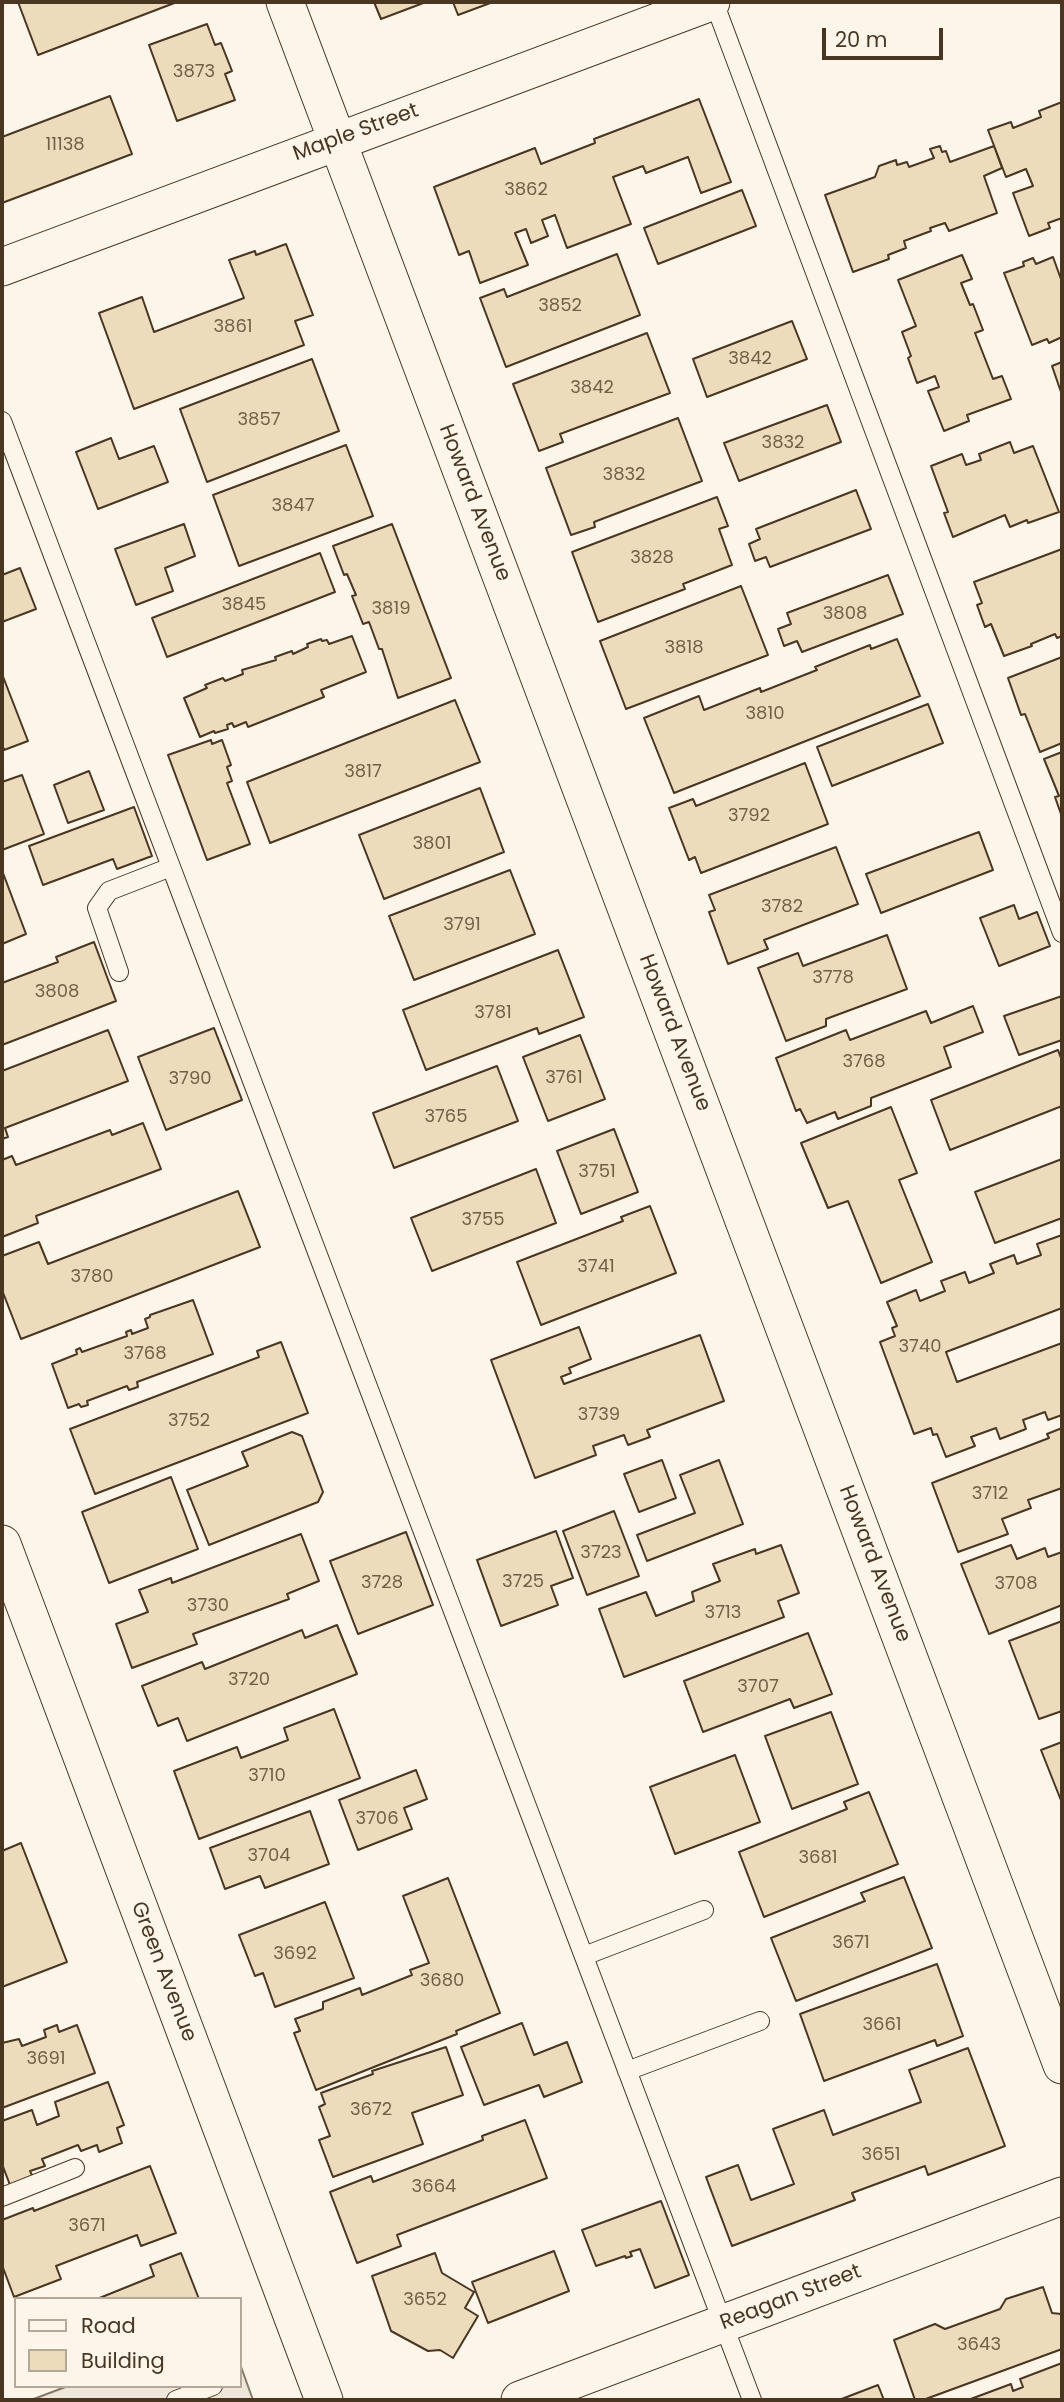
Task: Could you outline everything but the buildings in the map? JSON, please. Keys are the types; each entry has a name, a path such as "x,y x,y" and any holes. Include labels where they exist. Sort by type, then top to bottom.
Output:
{"street":[{"name":"Howard Avenue","path":"285,2 1062,2065"},
{"name":"Maple Street","path":"2,267 712,2"},
{"name":"Green Avenue","path":"2,1544 324,2400"},
{"name":"Reagan Street","path":"520,2400 1062,2196"}],"lane":[{"path":"712,2 1062,933"},
{"path":"2,421 752,2400"},
{"path":"120,972 97,908 109,891 171,867"},
{"path":"584,1956 704,1910"},
{"path":"627,2071 760,2021"},
{"path":"2,2197 75,2168"},
{"path":"176,2400 208,2388"}],"shaded area":[{"path":"242,2370 253,2400 31,2400 63,2388 242,2388"}]}
